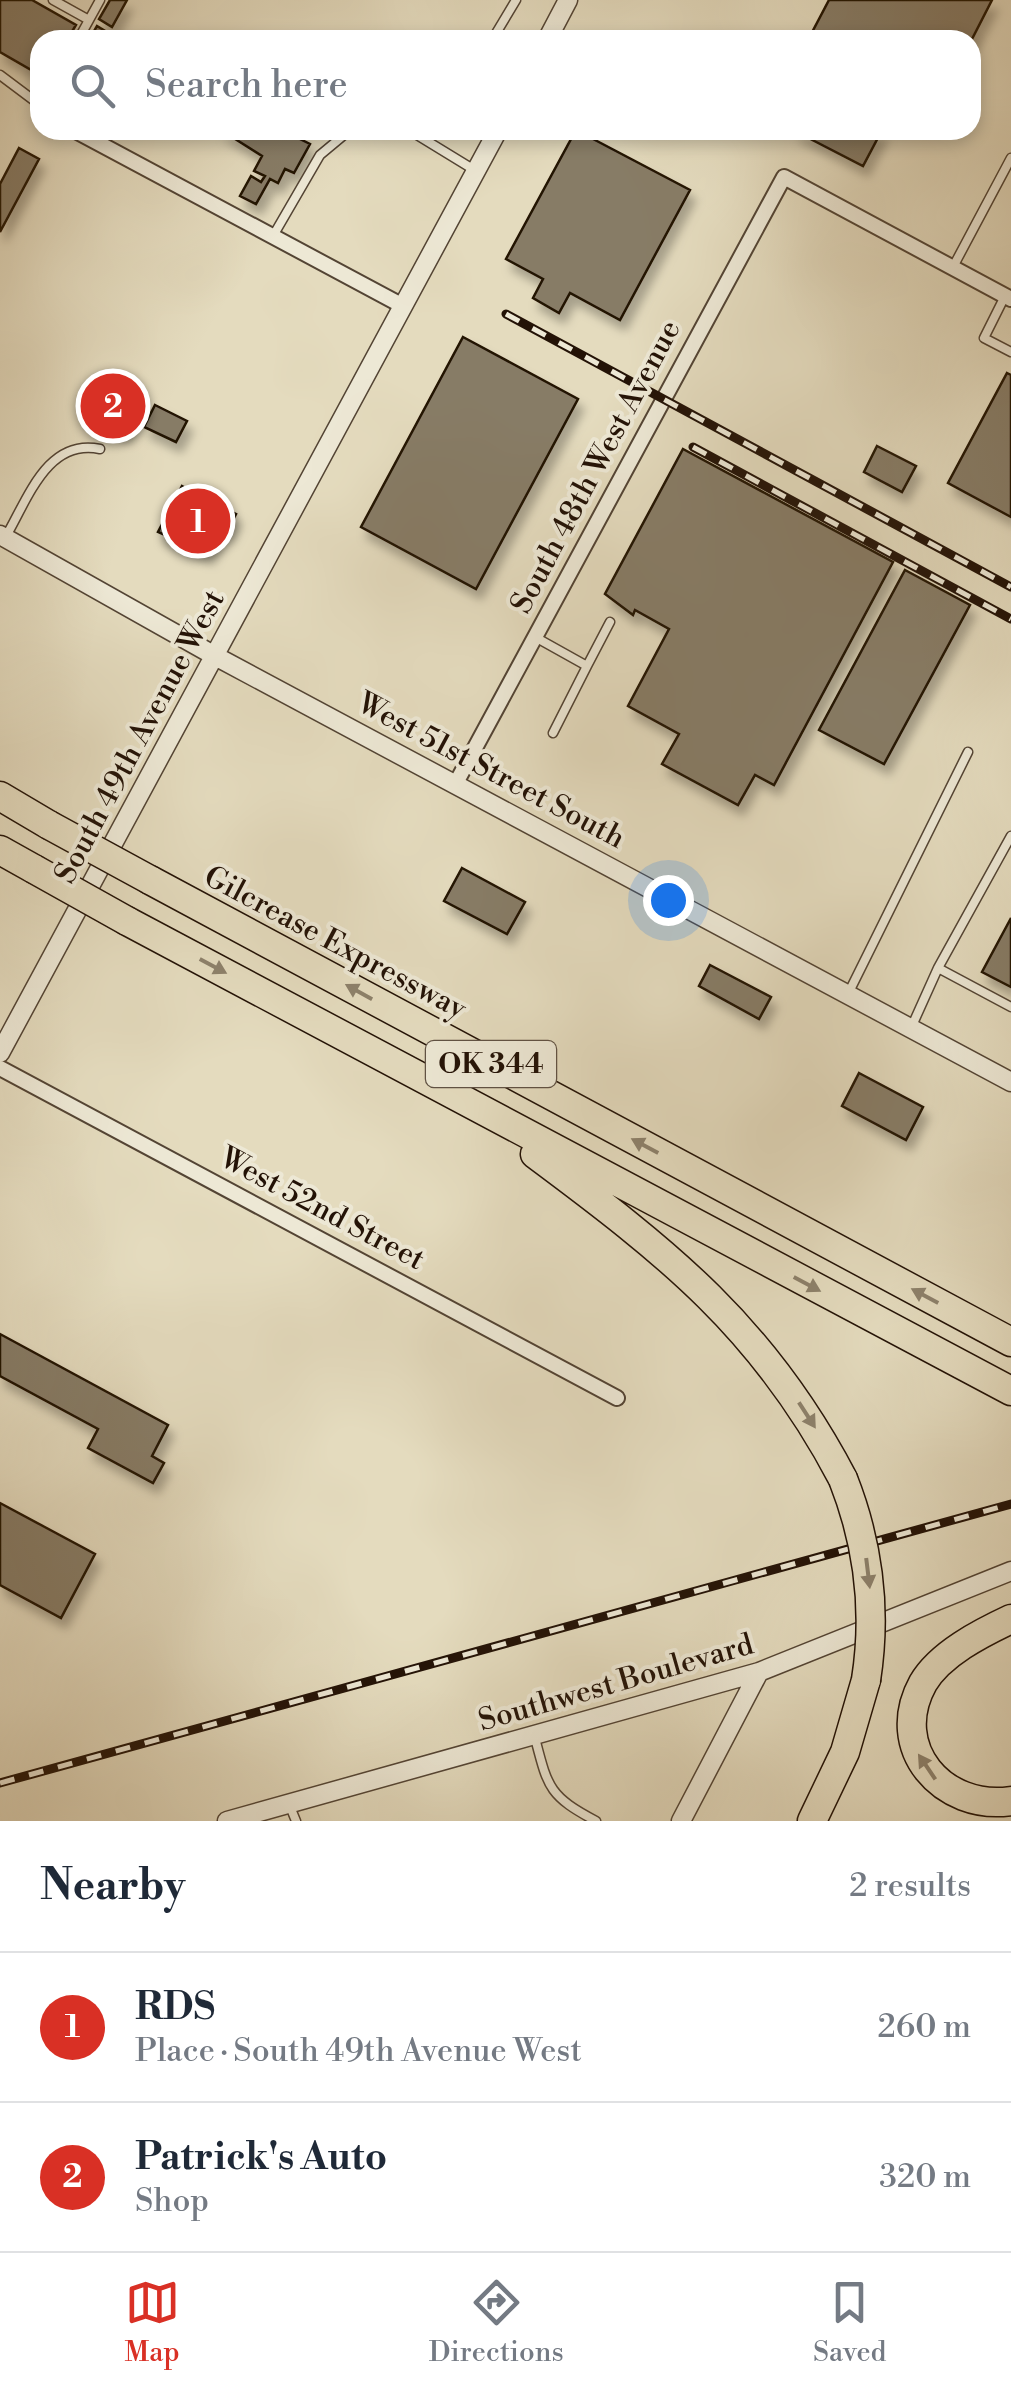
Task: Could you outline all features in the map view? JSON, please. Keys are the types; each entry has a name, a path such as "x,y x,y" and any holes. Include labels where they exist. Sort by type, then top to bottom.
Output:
{"highway":[{"name":"Gilcrease Expressway","path":"0,796 1011,1342"},
{"name":"OK 344","path":"0,850 1011,1391"},
{"path":"458,1096 649,1239 713,1297 769,1360 811,1418 842,1479 860,1526 870,1577 866,1680 845,1752 812,1821"},
{"path":"1011,1619 932,1670 916,1700 912,1732 921,1762 940,1785 968,1800 1011,1801"}],"street":[{"path":"552,30 568,0"},
{"path":"93,140 403,306"},
{"name":"South 49th Avenue West","path":"1,1048 492,140"},
{"name":"South 48th West Avenue","path":"456,783 784,177 953,268"},
{"path":"953,268 1008,298"},
{"name":"West 51st Street South","path":"2,536 215,656 1011,1082"},
{"name":"West 52nd Street","path":"0,1068 618,1398"},
{"name":"Southwest Boulevard","path":"227,1821 292,1812 534,1735 760,1672 1011,1572"},
{"path":"681,1821 760,1672"}],"lane":[{"path":"54,0 89,20"},
{"path":"84,30 100,0"},
{"path":"498,30 516,0"},
{"path":"0,76 30,98"},
{"path":"273,236 320,155 338,140"},
{"path":"426,140 476,170"},
{"path":"953,268 1011,158"},
{"path":"1008,298 984,338 1011,352"},
{"path":"2,536 55,456 82,445 100,449"},
{"path":"552,733 610,622"},
{"path":"535,637 588,666"},
{"path":"848,994 968,752"},
{"path":"911,1028 938,968 1011,836"},
{"path":"938,968 1011,1007"},
{"path":"534,1735 548,1788 560,1802 596,1821"}],"building":[{"path":"0,0 32,0 76,25 73,30 30,30 30,69 0,52"},
{"path":"110,0 127,0 112,27 99,19"},
{"path":"829,0 992,0 977,30 813,30"},
{"path":"237,140 302,140 310,144 294,173 285,169 278,183 270,179 256,204 240,196 251,176 261,182 265,176 254,171 262,156"},
{"path":"571,140 595,140 690,190 620,320 570,293 559,313 533,298 543,279 506,259"},
{"path":"812,140 877,140 863,166"},
{"path":"19,148 39,159 0,232 0,184"},
{"path":"463,337 578,399 476,589 361,527"},
{"path":"1007,373 1011,375 1011,517 948,483"},
{"path":"103,379 142,401 124,433 85,411"},
{"path":"155,405 187,421 176,442 144,427"},
{"path":"877,446 916,466 902,492 864,472"},
{"path":"683,449 893,562 774,785 755,775 738,805 662,764 679,734 628,706 669,629 635,610 633,615 605,594"},
{"path":"182,486 236,514 227,532 221,529 207,554 158,532"},
{"path":"905,570 970,605 884,764 819,730"},
{"path":"462,868 525,902 507,934 444,901"},
{"path":"1011,918 1011,987 982,972"},
{"path":"710,965 771,997 759,1019 699,986"},
{"path":"859,1073 923,1107 906,1140 842,1106"},
{"path":"0,1334 168,1425 152,1456 164,1463 153,1483 88,1448 98,1429 0,1376"},
{"path":"0,1503 95,1554 61,1618 0,1585"}],"railway":[{"path":"506,314 1011,587"},
{"path":"693,447 1011,619"},
{"path":"0,1783 1011,1504"}],"place":[{"name":"Patrick's Auto","path":"113,406"},
{"name":"RDS","path":"198,521"}]}
